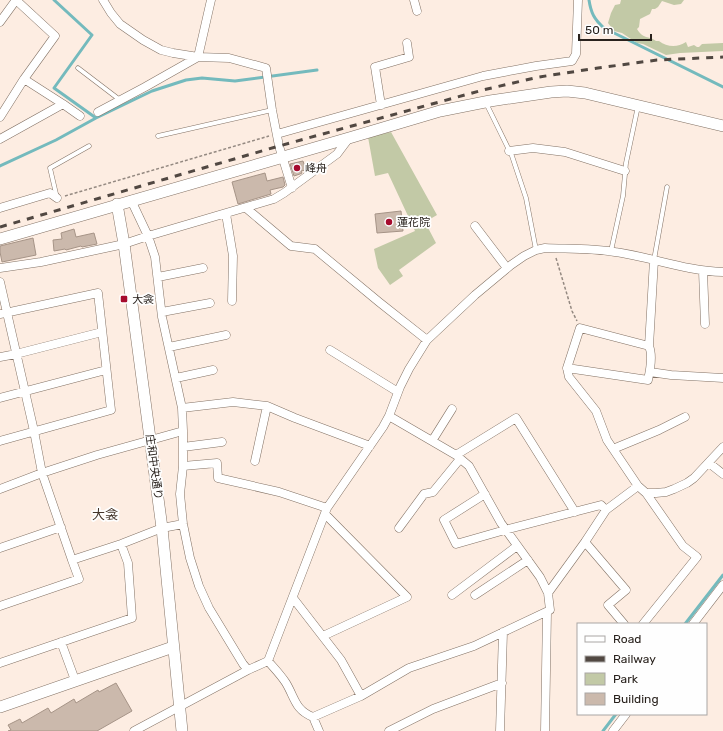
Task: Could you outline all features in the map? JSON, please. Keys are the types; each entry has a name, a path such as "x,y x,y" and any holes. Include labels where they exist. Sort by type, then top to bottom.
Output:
{"street":[{"path":"0,22 16,0 55,36 24,79 0,117"},
{"path":"103,0 120,24 161,50 198,56 229,58 266,68 277,134 282,157 292,188"},
{"path":"98,112 198,56 211,0"},
{"path":"414,0 417,11"},
{"path":"277,134 483,76 572,61 576,54 578,0"},
{"path":"381,105 375,67 409,57 406,43"},
{"path":"24,79 80,116"},
{"path":"0,239 440,111 485,102 567,91 723,126"},
{"path":"0,139 62,104"},
{"path":"0,268 41,262 124,244 274,199 292,188 337,154 349,138"},
{"path":"509,151 532,148 565,152 625,171"},
{"path":"0,208 50,193 57,198"},
{"path":"131,200 156,257 162,312 182,408 183,466 180,494 183,524 190,558 199,586 210,608 248,670"},
{"name":"庄和中央通り","path":"117,204 124,244 162,528 182,731"},
{"path":"246,208 291,246 315,249 427,340"},
{"path":"226,214 233,256 232,301"},
{"path":"476,226 507,268"},
{"path":"134,731 248,670 268,661 326,511 383,427 409,369 427,340 474,295 507,268 524,256 536,250 553,248 611,251 703,271 722,271"},
{"path":"568,368 648,380 650,372 651,350 649,346 654,260"},
{"path":"158,277 203,268"},
{"path":"703,271 705,324"},
{"path":"0,282 3,314 16,354 42,473 79,579 0,606"},
{"path":"0,441 111,410 98,293 3,314"},
{"path":"162,312 210,303"},
{"path":"644,623 697,557 683,546 646,493 638,486 607,440 596,411 569,377 568,368 580,328 649,346"},
{"path":"0,357 102,332"},
{"path":"169,346 226,335"},
{"path":"330,350 398,392"},
{"path":"0,398 106,370"},
{"path":"176,378 213,370"},
{"path":"650,372 671,375 723,378"},
{"path":"182,408 234,402 267,406 294,418 370,446"},
{"path":"255,461 267,406"},
{"path":"432,441 452,409"},
{"path":"389,416 458,457 470,466 501,523 540,577 548,594 550,610 547,612 545,731"},
{"path":"613,449 659,430 685,417"},
{"path":"399,528 424,494 433,492 458,457 516,418 574,512"},
{"path":"0,489 42,473 97,455 183,431"},
{"path":"183,447 222,442"},
{"path":"646,493 666,492 686,483 694,478 723,446"},
{"path":"183,466 217,462 218,478 279,492 326,511 407,597 323,636"},
{"path":"709,462 723,474"},
{"path":"548,594 606,510 638,486"},
{"path":"485,494 444,520 456,544 601,505 606,510"},
{"path":"72,560 121,544 162,528 183,524"},
{"path":"0,548 60,527"},
{"path":"585,542 626,590 608,605 623,623"},
{"path":"0,664 132,618 128,563 121,544"},
{"path":"452,595 518,546"},
{"path":"475,595 528,560"},
{"path":"694,623 723,585"},
{"path":"293,598 342,660 361,696"},
{"path":"312,717 361,696 409,668 474,646 547,612"},
{"path":"500,731 503,632"},
{"path":"61,642 75,680"},
{"path":"0,707 173,647"},
{"path":"268,661 285,682 301,710 305,714 312,717 319,731"},
{"path":"389,731 433,709 502,683"},
{"path":"613,731 625,715"}],"lane":[{"path":"78,68 120,100"},
{"path":"485,102 509,151 526,198 536,250"},
{"path":"611,251 623,196 626,163 638,106"},
{"path":"158,136 272,110"},
{"path":"57,198 50,168 88,146"},
{"path":"654,260 667,187"}],"path":[{"path":"57,198 277,134"},
{"path":"553,248 572,311 580,328"}],"green space":[{"path":"621,0 684,0 681,4 674,5 662,1 658,7 652,9 650,14 640,19 639,27 637,29 642,35 659,41 665,45 676,46 686,42 688,47 694,45 699,47 702,44 723,43 723,51 666,55 643,44 637,43 622,33 614,31 608,23 615,5 620,4"},
{"path":"391,132 437,215 425,222 436,243 399,270 403,276 390,285 378,268 374,249 415,231 388,173 375,176 368,137"}],"building":[{"path":"303,161 306,170 301,171 302,173 294,176 290,164"},
{"path":"265,173 267,181 283,177 285,185 283,187 270,190 271,194 238,204 232,182"},
{"name":"蓮花院","path":"401,211 403,231 377,233 375,214"},
{"path":"74,229 76,237 94,233 97,244 54,251 53,240 62,239 61,233"},
{"path":"33,238 36,255 2,262 0,246"},
{"path":"116,683 132,711 97,731 8,731 11,730 8,725 20,719 22,723 48,708 51,713 74,699 76,703 98,690 99,692"}],"waterway":[{"path":"54,0 92,35 54,88 96,118"},
{"path":"589,0 594,16 604,28 723,87"},
{"path":"0,166 56,140 96,118 152,91 186,80 202,78 235,81 317,70"},
{"path":"686,623 723,575"},
{"path":"603,731 615,715"}],"railway":[{"path":"0,227 279,146 483,90 539,77 598,68 657,60 723,57"}],"place":[{"name":"峰舟","path":"297,168"},
{"name":"蓮花院","path":"389,222"},
{"name":"大衾","path":"124,299"}],"district":[{"name":"大衾","path":"105,514"}]}
